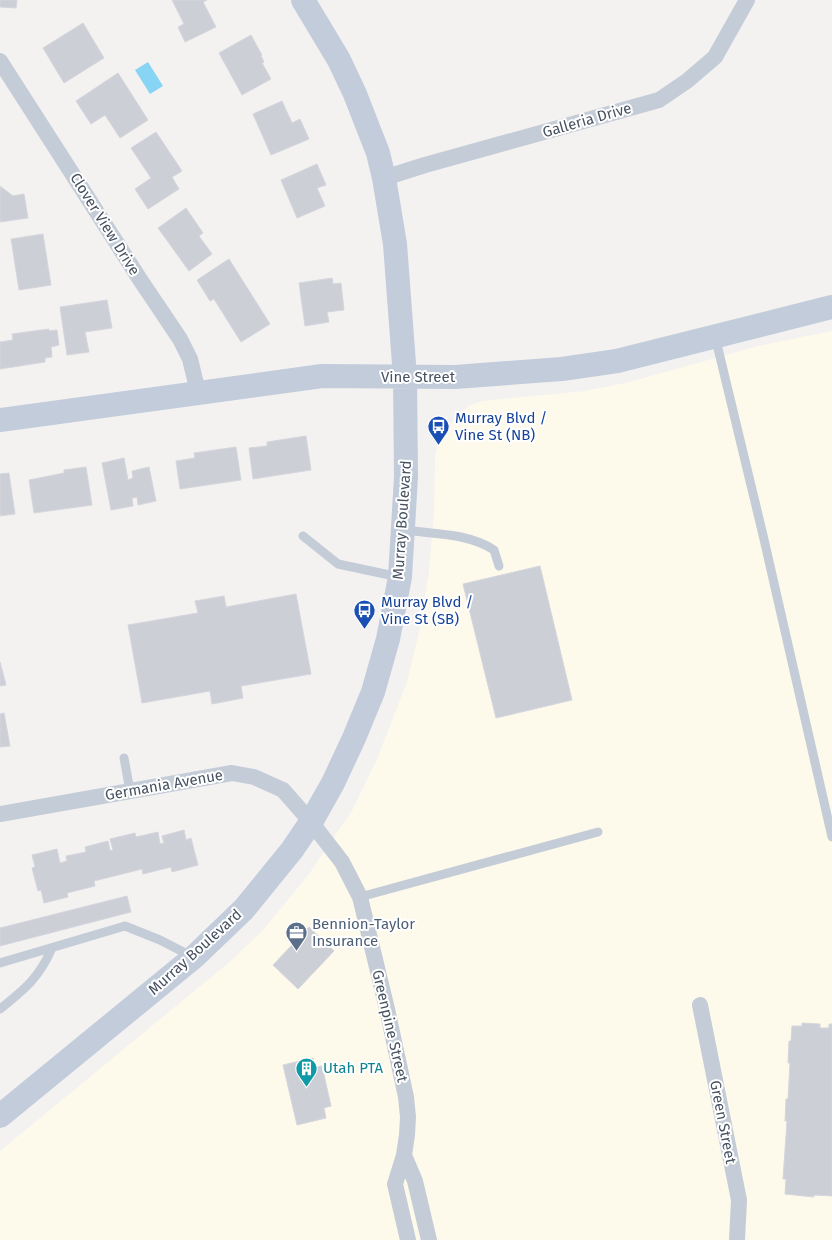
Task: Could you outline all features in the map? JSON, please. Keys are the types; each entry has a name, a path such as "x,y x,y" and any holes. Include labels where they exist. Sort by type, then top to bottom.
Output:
{"main road":[{"name":"Murray Boulevard","path":"0,1116 194,957 244,909 292,850 311,822 333,783 373,692 388,639 400,577 404,530 406,459 406,377 395,244 378,153 356,94 303,0"},
{"name":"Vine Street","path":"0,420 322,376 465,377 562,370 617,361 832,307"}],"street":[{"name":"Galleria Drive","path":"384,178 660,100 687,82 715,57 747,0"},
{"name":"Clover View Drive","path":"0,61 180,340 190,359 198,392"},
{"name":"Germania Avenue","path":"0,814 224,774 243,775 268,782 283,790 311,822"},
{"name":"Greenpine Street","path":"311,822 342,862 360,896 406,1096 408,1117 404,1155 395,1184 408,1240"},
{"name":"Green Street","path":"700,1005 739,1200 734,1239"},
{"name":"Greenpine Street","path":"404,1155 415,1181 429,1240"}],"lane":[{"path":"715,335 763,534 832,837"},
{"path":"404,530 469,539 483,543 494,550 498,566"},
{"path":"303,536 338,564 400,577"},
{"path":"124,758 130,791"},
{"path":"360,896 598,832"},
{"path":"0,963 125,926 160,940 194,957"},
{"path":"0,1009 34,979 44,966 52,948"}],"shaded area":[{"path":"832,331 832,1240 0,1240 0,1151 232,960 265,928 309,874 352,811 377,759 407,682 420,628 429,571 434,513 435,456 445,430 456,417 469,406 482,401 585,391 630,382 758,346"}],"water":[{"path":"148,62 163,86 150,94 135,70"}],"building":[{"path":"0,0 17,0 16,8 0,7"},
{"path":"172,0 207,0 203,2 216,27 185,42 178,27 184,24"},
{"path":"83,23 104,58 64,83 43,48"},
{"path":"251,35 262,55 264,62 262,63 271,79 242,95 219,53"},
{"path":"118,73 148,120 120,138 105,115 91,124 76,101"},
{"path":"282,101 292,123 300,119 309,139 271,155 253,114"},
{"path":"156,132 182,171 172,177 179,189 148,209 135,189 151,178 131,148"},
{"path":"317,164 326,185 317,188 325,206 297,218 281,180"},
{"path":"0,186 13,196 24,194 28,218 0,222"},
{"path":"186,208 203,233 199,236 212,254 189,271 158,228"},
{"path":"43,234 51,285 19,290 11,239"},
{"path":"229,259 270,324 241,342 214,299 210,301 197,280"},
{"path":"332,278 333,284 341,283 344,310 327,312 329,322 305,326 299,283"},
{"path":"107,300 112,328 85,332 89,352 67,355 60,307"},
{"path":"49,329 49,331 57,330 59,345 51,347 52,357 45,358 45,362 0,369 0,342 13,340 12,334"},
{"path":"306,436 311,470 253,479 249,448 267,446 267,442"},
{"path":"236,447 241,480 180,489 176,461 195,458 194,453"},
{"path":"124,458 128,480 133,478 132,471 149,467 156,501 138,505 137,497 132,498 133,506 111,510 102,463"},
{"path":"86,467 92,505 34,513 29,480 64,473 64,470"},
{"path":"9,473 15,514 0,516 0,474"},
{"path":"540,566 572,700 496,718 463,584"},
{"path":"296,594 311,674 241,686 243,698 212,704 210,691 142,703 128,625 198,613 195,601 224,596 226,607"},
{"path":"0,662 6,685 0,686"},
{"path":"4,713 10,746 0,747 0,714"},
{"path":"184,830 186,840 191,838 198,865 172,872 171,867 143,874 142,869 94,881 95,886 67,893 68,897 44,903 41,890 38,891 32,868 35,867 32,855 57,849 60,863 67,861 66,856 86,852 85,847 108,841 110,851 113,850 110,839 135,833 136,837 158,832 160,844 164,843 162,836"},
{"path":"127,896 131,912 0,946 0,928"},
{"path":"309,927 334,951 298,989 273,965"},
{"path":"802,1023 820,1024 820,1028 829,1028 829,1024 832,1024 832,1196 814,1195 814,1197 785,1194 786,1179 783,1179 787,1121 785,1121 786,1099 788,1099 790,1063 788,1063 789,1041 791,1041 792,1026 802,1026"},
{"name":"Utah PTA","path":"313,1058 315,1067 322,1066 331,1106 324,1108 326,1118 297,1125 283,1065"}],"place":[{"name":"Murray Blvd / Vine St (NB)","path":"439,446"},
{"name":"Murray Blvd / Vine St (SB)","path":"365,630"},
{"name":"Bennion-Taylor Insurance","path":"296,952"},
{"name":"Utah PTA","path":"307,1087"}]}
